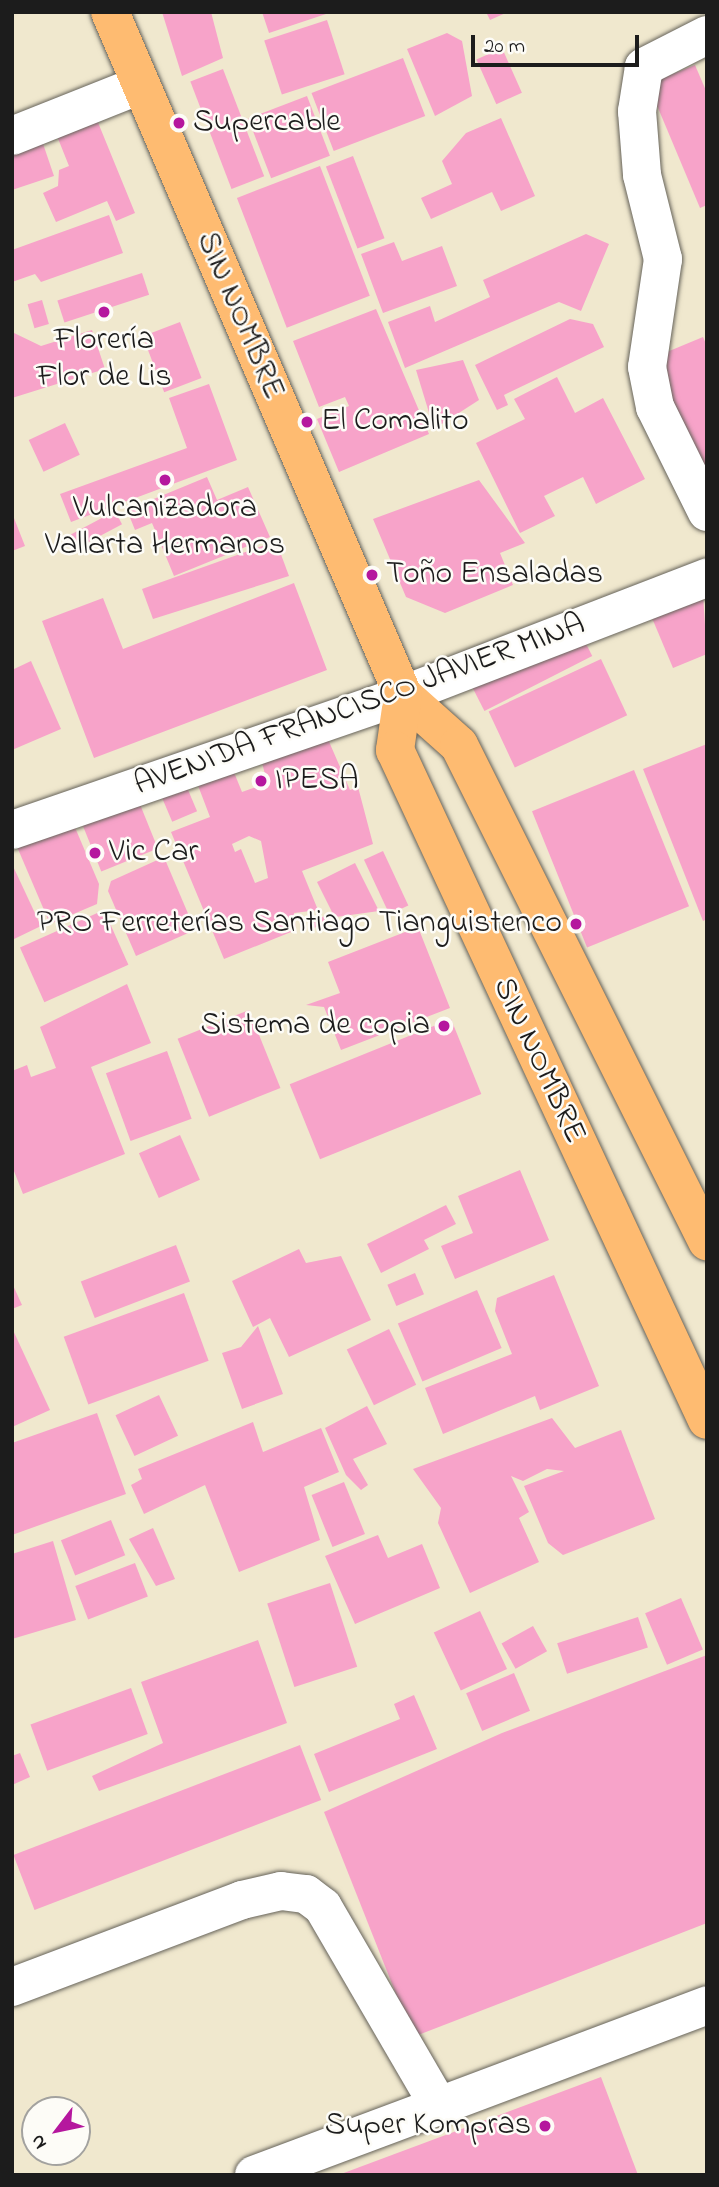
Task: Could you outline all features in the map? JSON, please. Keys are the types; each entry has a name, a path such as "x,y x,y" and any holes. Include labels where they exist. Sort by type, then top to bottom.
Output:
{"main road":[{"name":"SIN NOMBRE","path":"110,12 403,695 459,745 707,1241"},
{"name":"SIN NOMBRE","path":"403,695 395,750 707,1420"}],"street":[{"path":"707,34 644,67 637,111 642,176 663,259 646,367 655,407 707,512"},
{"path":"12,136 140,85"},
{"name":"AVENIDA FRANCISCO JAVIER MINA","path":"12,830 403,695 707,578"},
{"path":"12,1987 281,1891 306,1894 323,1906 439,2106"},
{"path":"254,2175 707,2005"}],"building":[{"path":"162,12 211,12 223,58 182,76"},
{"path":"262,12 329,12 329,13 269,33"},
{"path":"486,12 508,12 490,20"},
{"path":"327,20 345,74 282,95 264,40"},
{"path":"447,33 462,41 472,96 435,116 407,49"},
{"path":"502,48 522,93 496,104 476,59"},
{"path":"403,58 425,116 334,151 312,93"},
{"path":"695,65 707,93 707,205 700,208 648,84"},
{"path":"223,69 264,176 232,189 190,82"},
{"path":"307,96 330,156 271,178 248,119"},
{"path":"501,118 535,196 501,211 492,192 431,219 421,198 452,184 442,161 466,133"},
{"path":"97,120 135,213 116,221 107,201 56,222 43,193 58,186 59,170 69,166 57,136"},
{"path":"39,132 54,176 12,190 12,141"},
{"path":"353,156 385,238 357,249 326,166"},
{"path":"320,166 370,296 287,328 237,198"},
{"path":"109,215 123,253 41,282 35,274 12,282 12,250"},
{"path":"586,234 609,244 581,311 559,302 405,368 388,322 430,306 435,322 490,297 483,280"},
{"path":"394,242 402,261 442,246 457,286 383,313 361,254"},
{"path":"142,273 149,295 64,322 57,301"},
{"path":"42,300 49,324 34,328 28,304"},
{"path":"376,309 429,434 339,472 317,419 349,406 345,397 319,407 293,341"},
{"path":"570,319 593,324 604,347 504,395 508,405 497,410 475,365"},
{"path":"180,322 202,378 164,392 143,336"},
{"path":"92,330 105,369 12,398 12,332 41,346"},
{"path":"703,337 707,346 707,496 650,359"},
{"path":"463,360 479,400 434,429 416,370"},
{"path":"557,377 575,413 603,398 645,479 596,504 583,477 544,496 555,516 520,533 476,443 525,419 514,399"},
{"path":"209,384 237,460 71,522 60,494 187,448 169,398"},
{"path":"65,423 80,455 44,472 29,440"},
{"path":"207,477 217,500 248,487 270,537 174,576 152,523 135,530 127,510"},
{"path":"479,480 525,543 500,553 513,585 445,613 406,597 373,519"},
{"path":"115,511 122,524 72,551 65,538"},
{"path":"12,513 25,546 12,551"},
{"path":"276,541 289,576 153,619 142,589"},
{"path":"294,583 327,670 94,758 42,621 103,598 123,649"},
{"path":"703,595 707,654 673,668 652,618"},
{"path":"580,632 592,656 484,711 472,687"},
{"path":"601,659 627,715 515,768 489,711"},
{"path":"31,661 61,729 12,750 12,670"},
{"path":"324,730 350,790 358,787 373,844 302,871 318,910 294,913 296,930 224,959 171,832 210,817 194,775 229,760 242,792 267,783 261,758","holes":["249,836 261,841 268,878 255,883 241,849 235,852 232,844"]},
{"path":"707,744 707,919 703,921 643,769"},
{"path":"634,770 689,906 587,948 532,811"},
{"path":"183,778 197,811 172,822 158,789"},
{"path":"135,792 158,849 101,871 78,815"},
{"path":"71,818 99,884 97,904 50,924 15,842"},
{"path":"383,851 408,905 389,914 364,860"},
{"path":"164,857 195,930 136,956 108,891 111,881"},
{"path":"355,863 379,911 336,917 310,930 308,925 332,912 317,882"},
{"path":"12,864 41,926 12,940"},
{"path":"104,910 128,965 44,1002 20,947"},
{"path":"418,927 450,1008 341,1050 324,1007 306,1005 340,993 328,962"},
{"path":"127,984 151,1043 91,1067 125,1154 23,1194 12,1166 12,1071 27,1065 31,1077 56,1068 40,1027"},
{"path":"249,1010 280,1088 209,1117 178,1039"},
{"path":"451,1019 481,1094 320,1159 290,1084"},
{"path":"167,1051 192,1119 131,1141 106,1073"},
{"path":"180,1135 200,1180 159,1198 139,1153"},
{"path":"520,1170 549,1240 455,1279 441,1246 473,1233 458,1196"},
{"path":"446,1205 456,1224 424,1240 429,1249 381,1273 367,1244"},
{"path":"176,1245 190,1281 95,1318 81,1282"},
{"path":"299,1249 306,1263 341,1256 371,1320 289,1357 270,1318 253,1327 232,1281"},
{"path":"415,1273 424,1294 396,1306 387,1285"},
{"path":"554,1275 599,1386 540,1410 535,1396 443,1434 425,1388 512,1354 495,1311 497,1298"},
{"path":"12,1283 22,1305 12,1309"},
{"path":"477,1290 502,1348 422,1382 398,1324"},
{"path":"184,1293 209,1361 88,1404 64,1337"},
{"path":"258,1326 283,1394 242,1409 222,1353 241,1347"},
{"path":"12,1328 50,1410 12,1427"},
{"path":"389,1329 416,1385 374,1405 347,1350"},
{"path":"159,1395 178,1436 135,1456 115,1415"},
{"path":"367,1406 387,1444 353,1459 368,1485 361,1490 346,1475 325,1428"},
{"path":"97,1413 126,1494 12,1535 12,1443"},
{"path":"552,1418 575,1448 621,1430 655,1519 563,1555 548,1543 524,1486 564,1471 547,1469 523,1481 511,1476 529,1512 519,1518 539,1562 470,1593 438,1523 441,1508 413,1469"},
{"path":"253,1422 263,1452 321,1428 339,1472 304,1487 320,1540 239,1572 205,1485 144,1514 131,1485 142,1479 138,1469"},
{"path":"344,1482 365,1534 333,1547 312,1495"},
{"path":"111,1520 125,1555 75,1575 61,1540"},
{"path":"153,1528 175,1579 156,1586 129,1539"},
{"path":"378,1535 388,1558 422,1544 440,1588 355,1624 325,1556"},
{"path":"53,1541 76,1620 12,1639 12,1554"},
{"path":"135,1563 148,1597 88,1620 75,1586"},
{"path":"330,1583 357,1667 294,1687 267,1603"},
{"path":"681,1598 703,1650 667,1665 645,1613"},
{"path":"480,1611 507,1669 461,1691 434,1633"},
{"path":"638,1617 648,1647 567,1674 557,1643"},
{"path":"533,1626 547,1651 516,1669 502,1643"},
{"path":"258,1640 287,1723 99,1791 92,1776 163,1743 141,1682"},
{"path":"707,1655 707,1923 413,2037 324,1812 502,1733"},
{"path":"514,1673 530,1711 482,1731 466,1693"},
{"path":"131,1688 148,1734 47,1771 30,1725"},
{"path":"414,1695 437,1749 329,1792 314,1754 400,1719 394,1704"},
{"path":"300,1745 321,1800 35,1910 13,1855"},
{"path":"20,1753 30,1777 12,1785 12,1756"},
{"name":"Super Kompras","path":"601,2077 638,2175 341,2175 341,2174"}],"place":[{"name":"Supercable","path":"179,123"},
{"name":"Florería Flor de Lis","path":"104,312"},
{"name":"El Comalito","path":"307,422"},
{"name":"Vulcanizadora Vallarta Hermanos","path":"165,480"},
{"name":"Toño Ensaladas","path":"372,575"},
{"name":"IPESA","path":"261,781"},
{"name":"Vic Car","path":"95,853"},
{"name":"PRO Ferreterías Santiago Tianguistenco","path":"576,924"},
{"name":"Sistema de copia","path":"444,1026"},
{"name":"Super Kompras","path":"545,2126"}]}
